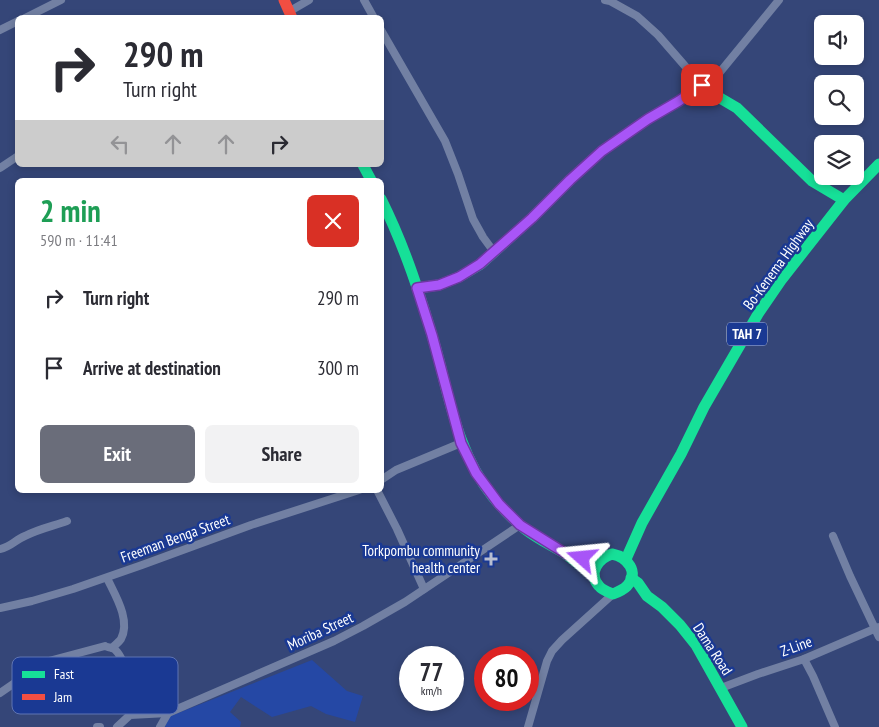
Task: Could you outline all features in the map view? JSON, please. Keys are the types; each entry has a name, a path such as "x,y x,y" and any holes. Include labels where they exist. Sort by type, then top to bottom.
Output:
{"main road":[{"path":"284,0 291,14"},
{"path":"417,288 439,285 459,277 480,264 532,218 602,151 648,119 705,86 737,108 812,181 844,200"},
{"name":"Bo-Kenema Highway","path":"621,557 681,454 704,407 758,314 782,279 844,200 879,164"},
{"path":"384,206 417,288 432,335 461,443 476,473 499,504 520,525 568,555 594,576"},
{"path":"568,555 598,561"},
{"path":"617,592 626,587 631,578 631,568 621,557 606,555 598,561 594,570 595,581 602,589 617,592 647,596"},
{"name":"Dama Road","path":"631,578 638,583 647,596 662,607 680,625 696,645 742,727"}],"street":[{"path":"31,15 61,0"},
{"path":"291,14 309,0"},
{"path":"364,0 372,15"},
{"path":"605,0 637,16 658,35 705,86 779,0"},
{"path":"0,30 15,22"},
{"path":"384,35 445,141 473,219 494,252"},
{"path":"0,168 15,158"},
{"path":"384,478 396,470 461,443"},
{"name":"Freeman Benga Street","path":"0,608 74,589 236,530 350,493"},
{"path":"379,493 424,590"},
{"path":"0,549 8,548 19,538 37,530 67,521"},
{"name":"Moriba Street","path":"178,709 334,641 364,626 424,590 520,525"},
{"path":"833,536 850,576 877,628 879,638"},
{"path":"107,578 124,616 121,640 112,648"},
{"path":"528,727 547,661 552,651 617,592"},
{"name":"Z-Line","path":"721,688 804,659 877,628"},
{"path":"64,657 105,646 112,648 120,657"},
{"path":"804,659 835,727"},
{"path":"0,693 12,685"},
{"name":"Moriba Street","path":"117,727 130,715 149,714"},
{"path":"160,727 167,714"}],"shaded area":[{"path":"312,660 347,691 363,696 355,722 326,714 311,706 272,717 241,697 230,712 241,722 240,727 165,727 168,717"}],"traffic: fast":[{"path":"417,288 439,285 459,277 481,264 602,151 648,119 703,85 737,108 812,181 844,200"},
{"path":"626,559 642,523 681,454 704,407 758,314 782,279 844,200 879,164"},
{"path":"364,167 370,178"},
{"path":"384,205 398,235 418,291 451,407 471,463 493,497 512,518 535,536 567,555 594,576"},
{"path":"612,554 627,562 632,571 631,581 627,586 613,594 600,587 594,576 594,571 599,562 612,554"},
{"path":"631,578 638,583 647,596 662,607 680,625 696,645 742,727"}],"traffic: jam":[{"path":"284,0 291,15"}],"place":[{"name":"Torkpombu community health center","path":"491,559"}],"route":[{"path":"582,558 568,555 520,525 499,504 476,473 461,443 432,335 417,288 439,285 459,277 480,264 532,218 602,151 702,85"}]}
